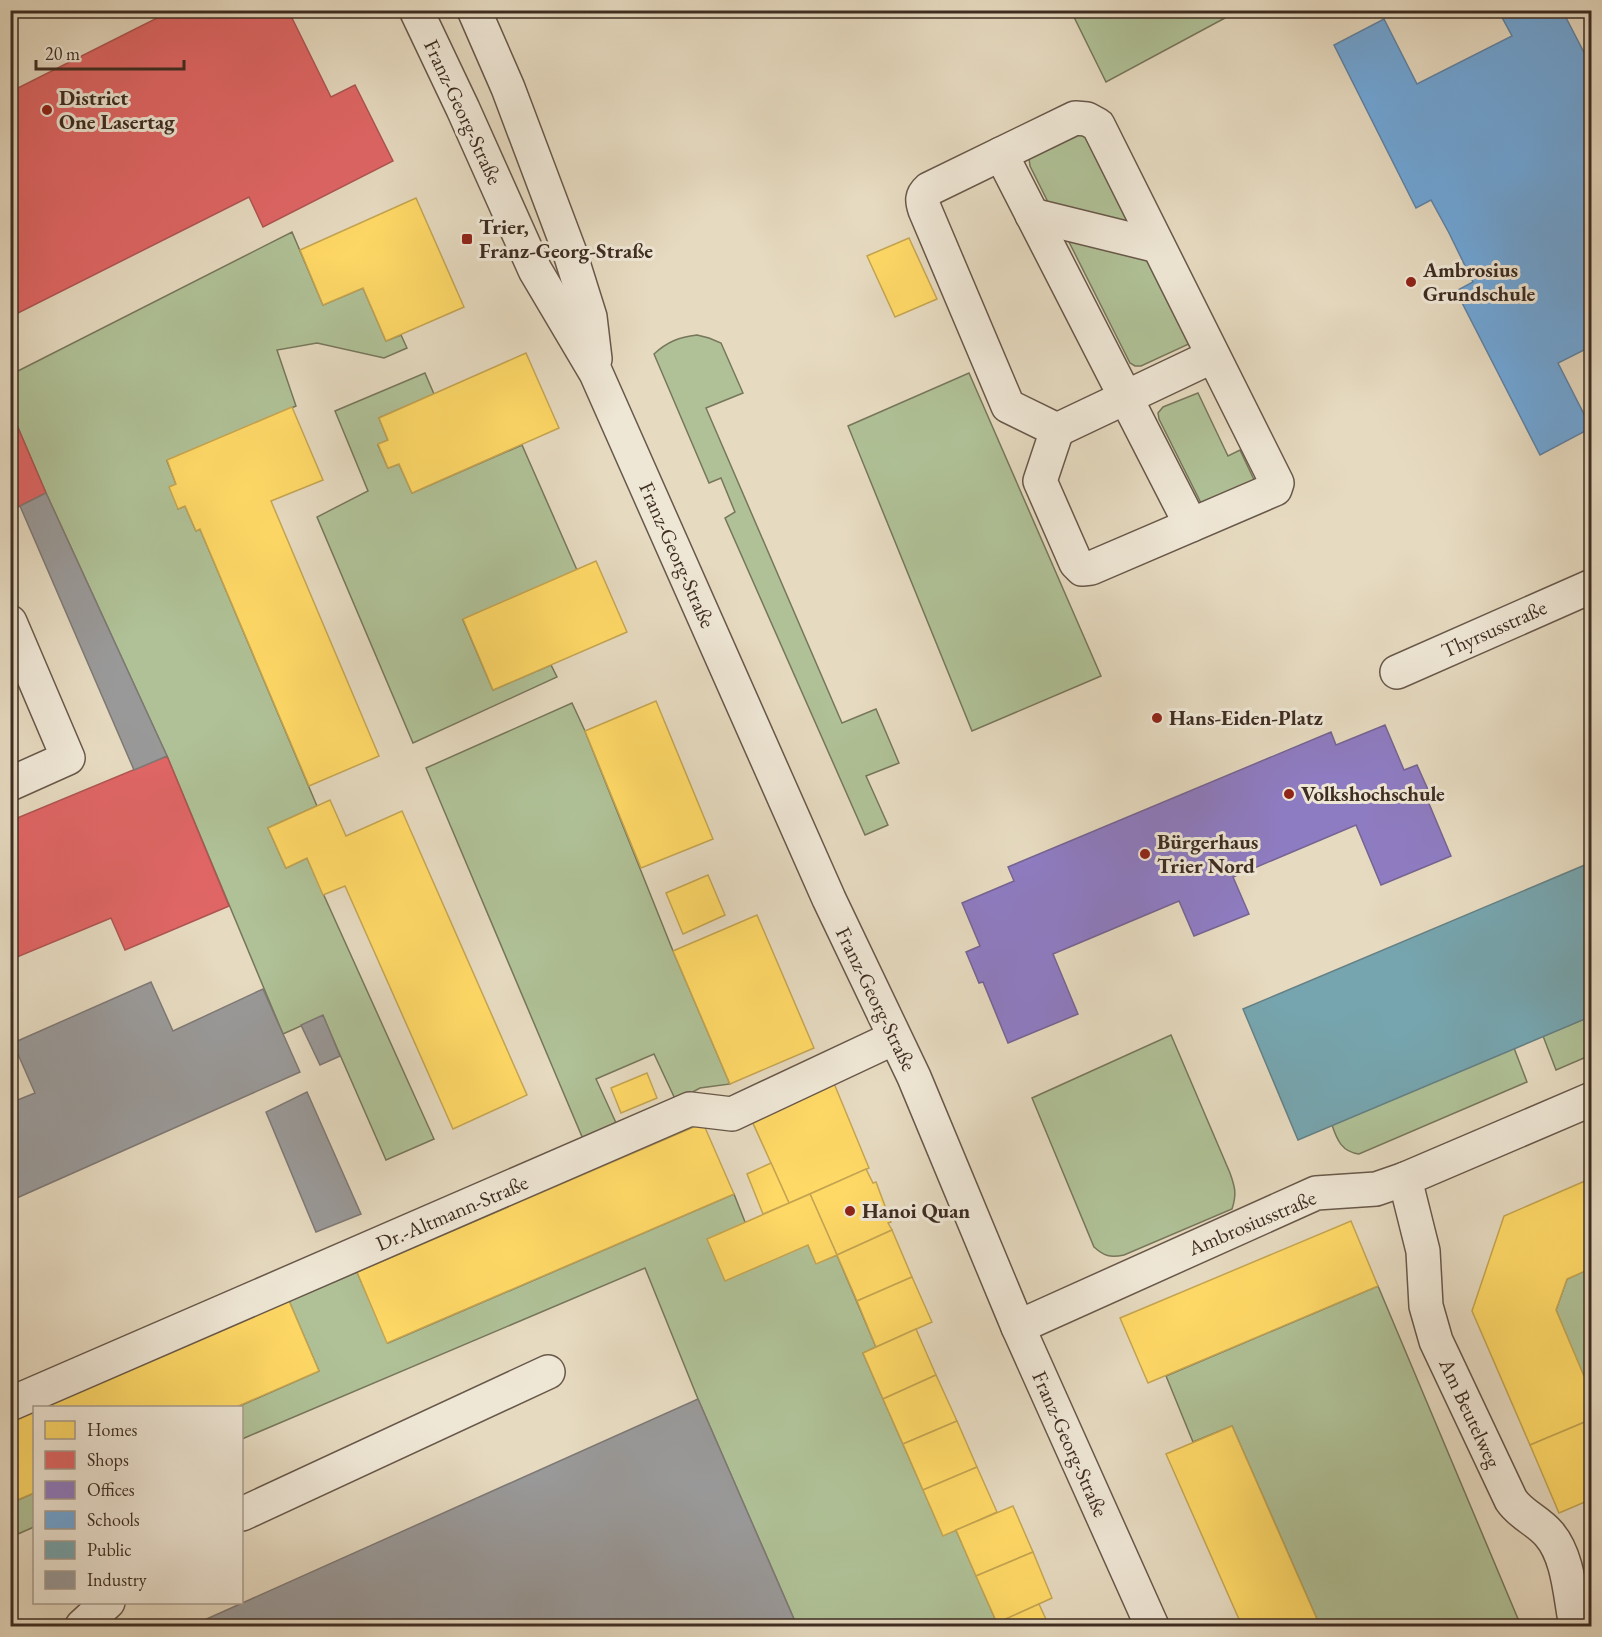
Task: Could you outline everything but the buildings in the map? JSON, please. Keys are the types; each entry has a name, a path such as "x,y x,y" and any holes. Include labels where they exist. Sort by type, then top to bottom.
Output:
{"street":[{"name":"Franz-Georg-Straße","path":"416,10 535,270 596,373 829,899 914,1077 1018,1327 1152,1626"},
{"name":"Franz-Georg-Straße","path":"474,10 508,88 569,250 590,317 596,373"},
{"path":"1057,430 1008,406 922,200 929,189 1075,118 1088,119 1098,125 1158,246 1214,356 1277,483 1275,489 1091,568 1082,569 1076,563 1040,481 1057,430 1214,356"},
{"path":"1001,154 1191,525"},
{"path":"1032,215 1158,246"},
{"name":"Thyrsusstraße","path":"1397,672 1592,586"},
{"path":"10,622 68,758 10,784"},
{"name":"Dr.-Altmann-Straße","path":"10,1404 690,1109 732,1114 894,1038"},
{"name":"Ambrosiusstraße","path":"1018,1327 1316,1193 1376,1189 1405,1179 1592,1099"},
{"name":"Am Beutelweg","path":"1405,1179 1423,1251 1426,1306 1436,1341 1511,1500 1518,1510 1547,1531 1556,1542 1568,1575 1576,1626"},
{"path":"243,1514 548,1372"},
{"path":"82,1626 106,1604"}],"green space":[{"path":"1071,11 1238,11 1106,82"},
{"path":"1084,131 1132,224 1051,206 1048,202 1030,166 1029,158"},
{"path":"292,232 323,305 363,288 386,341 401,335 407,348 384,358 317,343 277,350 296,406 167,461 176,484 178,509 185,506 196,531 200,529 317,806 268,828 286,868 307,858 434,1139 386,1160 323,1016 283,1034 167,756 46,493 11,406 10,375"},
{"path":"1068,240 1152,258 1191,343 1141,366 1130,363"},
{"path":"697,335 721,343 743,393 706,408 842,723 876,709 899,763 866,776 888,825 865,835 725,518 735,512 721,478 709,483 654,354 674,341"},
{"path":"425,373 434,394 379,418 388,440 378,445 388,468 399,464 412,493 522,445 577,570 463,620 493,690 551,665 557,677 413,743 317,517 368,491 335,411"},
{"path":"969,373 1101,676 972,731 848,426"},
{"path":"1198,393 1228,456 1240,450 1257,486 1202,505 1158,413 1163,407"},
{"path":"572,703 730,1084 700,1088 676,1101 654,1054 596,1079 617,1125 583,1139 426,768"},
{"path":"1591,1016 1591,1055 1556,1070 1543,1036"},
{"path":"1171,1035 1230,1173 1235,1191 1234,1204 1232,1209 1124,1255 1108,1255 1094,1247 1032,1098"},
{"path":"1514,1048 1527,1082 1359,1154 1348,1151 1338,1140 1332,1125"},
{"path":"734,1194 745,1222 808,1245 816,1263 837,1255 876,1347 863,1353 943,1535 956,1530 997,1623 988,1626 797,1626 698,1399 645,1268 243,1439 243,1406 240,1406 319,1371 289,1301 357,1272 388,1343"},
{"path":"1591,1268 1591,1395 1556,1310 1567,1279"},
{"path":"1378,1286 1521,1626 1320,1626 1232,1426 1193,1442 1166,1376"},
{"path":"33,1493 33,1527 11,1537 11,1503"}],"place":[{"name":"District One Lasertag","path":"47,110"},
{"name":"Trier, Franz-Georg-Straße","path":"467,239"},
{"name":"Ambrosius Grundschule","path":"1411,282"},
{"name":"Hans-Eiden-Platz","path":"1157,718"},
{"name":"Volkshochschule","path":"1289,794"},
{"name":"Bürgerhaus Trier Nord","path":"1145,854"},
{"name":"Hanoi Quan","path":"850,1211"}]}
